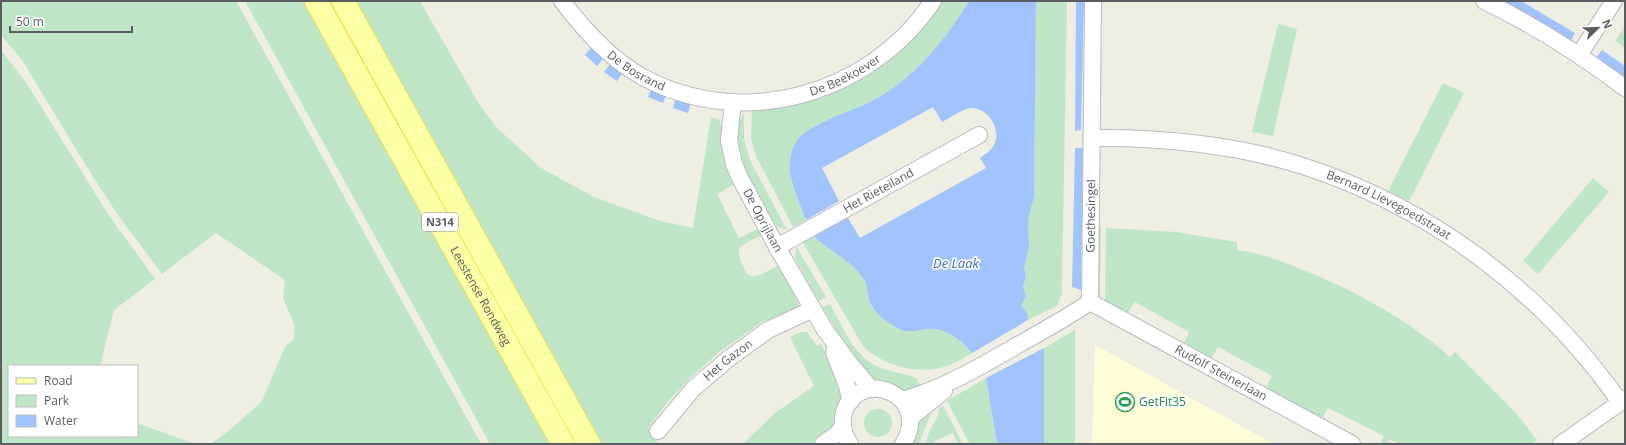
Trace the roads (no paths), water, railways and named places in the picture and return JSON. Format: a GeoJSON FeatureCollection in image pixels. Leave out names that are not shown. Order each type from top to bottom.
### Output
{"type":"FeatureCollection","features":[{"type":"Feature","properties":{"kind":"main road","name":"Leestense Rondweg"},"geometry":{"type":"LineString","coordinates":[[316,1],[563,444]]}},
{"type":"Feature","properties":{"kind":"main road","name":"Leestense Rondweg"},"geometry":{"type":"LineString","coordinates":[[343,1],[589,444]]}},
{"type":"Feature","properties":{"kind":"street","name":"De Bosrand"},"geometry":{"type":"LineString","coordinates":[[562,1],[580,24],[599,44],[632,70],[649,79],[681,92],[708,99],[733,102]]}},
{"type":"Feature","properties":{"kind":"street","name":"De Beekoever"},"geometry":{"type":"LineString","coordinates":[[733,102],[747,102],[790,97],[825,87],[859,72],[892,48],[908,33],[933,1]]}},
{"type":"Feature","properties":{"kind":"street","name":"Goethesingel"},"geometry":{"type":"LineString","coordinates":[[1090,302],[1093,1]]}},
{"type":"Feature","properties":{"kind":"street"},"geometry":{"type":"LineString","coordinates":[[1484,1],[1528,24],[1579,55],[1625,88]]}},
{"type":"Feature","properties":{"kind":"street"},"geometry":{"type":"LineString","coordinates":[[1579,55],[1614,1]]}},
{"type":"Feature","properties":{"kind":"street","name":"De Oprijlaan"},"geometry":{"type":"LineString","coordinates":[[733,102],[729,140],[734,164],[777,247],[825,330],[871,389]]}},
{"type":"Feature","properties":{"kind":"street","name":"Het Rieteiland"},"geometry":{"type":"LineString","coordinates":[[777,247],[979,135]]}},
{"type":"Feature","properties":{"kind":"street","name":"Bernard Lievegoedstraat"},"geometry":{"type":"LineString","coordinates":[[1092,138],[1176,142],[1272,158],[1328,175],[1381,198],[1432,225],[1462,244],[1505,276],[1545,312],[1623,401]]}},
{"type":"Feature","properties":{"kind":"street"},"geometry":{"type":"LineString","coordinates":[[902,400],[927,391],[979,367],[1074,313],[1090,302]]}},
{"type":"Feature","properties":{"kind":"street","name":"Rudolf Steinerlaan"},"geometry":{"type":"LineString","coordinates":[[1090,302],[1352,444]]}},
{"type":"Feature","properties":{"kind":"street","name":"Het Gazon"},"geometry":{"type":"LineString","coordinates":[[658,431],[693,389],[722,363],[768,330],[813,309]]}},
{"type":"Feature","properties":{"kind":"street","name":"De Oprijlaan"},"geometry":{"type":"LineString","coordinates":[[825,330],[846,383],[850,401]]}},
{"type":"Feature","properties":{"kind":"street"},"geometry":{"type":"LineString","coordinates":[[910,418],[931,400],[979,367]]}},
{"type":"Feature","properties":{"kind":"street"},"geometry":{"type":"LineString","coordinates":[[850,444],[846,438],[843,427],[843,417],[846,407],[850,401],[861,392],[871,389],[882,389],[892,392],[902,400],[907,408],[910,418],[908,436],[903,444]]}},
{"type":"Feature","properties":{"kind":"street"},"geometry":{"type":"LineString","coordinates":[[1561,444],[1623,401]]}},
{"type":"Feature","properties":{"kind":"street"},"geometry":{"type":"LineString","coordinates":[[823,444],[843,427]]}},
{"type":"Feature","properties":{"kind":"water","name":"De Laak"},"geometry":{"type":"Polygon","coordinates":[[[969,1],[1036,1],[1034,197],[1028,220],[1029,247],[1024,269],[1026,277],[1023,287],[1026,296],[1021,306],[1027,313],[1028,320],[972,353],[960,341],[950,334],[940,330],[929,329],[911,332],[901,330],[884,320],[872,306],[866,284],[855,268],[813,235],[848,218],[860,238],[986,168],[980,158],[991,149],[996,139],[995,126],[988,115],[977,108],[970,108],[959,112],[942,122],[933,107],[822,168],[839,201],[806,220],[795,191],[790,172],[792,152],[796,142],[802,136],[819,124],[870,102],[890,90],[907,77],[937,47],[969,1]]]}},
{"type":"Feature","properties":{"kind":"water"},"geometry":{"type":"Polygon","coordinates":[[[1076,1],[1084,1],[1081,130],[1075,131],[1076,1]]]}},
{"type":"Feature","properties":{"kind":"water"},"geometry":{"type":"Polygon","coordinates":[[[1499,1],[1521,1],[1575,33],[1570,42],[1499,1]]]}},
{"type":"Feature","properties":{"kind":"water"},"geometry":{"type":"Polygon","coordinates":[[[592,47],[604,58],[597,66],[585,55],[592,47]]]}},
{"type":"Feature","properties":{"kind":"water"},"geometry":{"type":"Polygon","coordinates":[[[1602,50],[1625,66],[1625,79],[1596,58],[1602,50]]]}},
{"type":"Feature","properties":{"kind":"water"},"geometry":{"type":"Polygon","coordinates":[[[611,63],[623,72],[617,81],[604,72],[611,63]]]}},
{"type":"Feature","properties":{"kind":"water"},"geometry":{"type":"Polygon","coordinates":[[[652,87],[667,93],[663,103],[648,97],[652,87]]]}},
{"type":"Feature","properties":{"kind":"water"},"geometry":{"type":"Polygon","coordinates":[[[676,97],[691,102],[688,113],[673,108],[676,97]]]}},
{"type":"Feature","properties":{"kind":"water"},"geometry":{"type":"Polygon","coordinates":[[[1075,148],[1083,148],[1081,290],[1072,287],[1075,148]]]}},
{"type":"Feature","properties":{"kind":"water"},"geometry":{"type":"Polygon","coordinates":[[[1044,348],[1044,444],[997,444],[986,378],[1044,348]]]}},
{"type":"Feature","properties":{"kind":"place","name":"GetFit35"},"geometry":{"type":"Point","coordinates":[1125,402]}}]}
